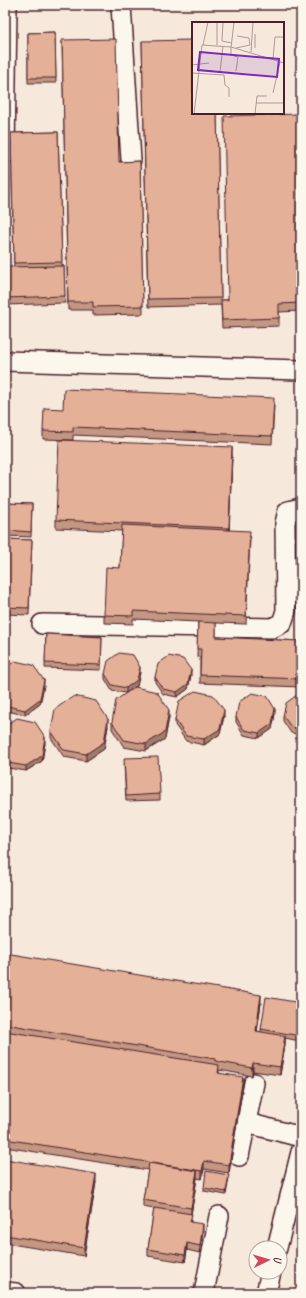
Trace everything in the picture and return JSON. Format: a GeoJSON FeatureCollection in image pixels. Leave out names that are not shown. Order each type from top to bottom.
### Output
{"type":"FeatureCollection","features":[{"type":"Feature","properties":{"kind":"street"},"geometry":{"type":"LineString","coordinates":[[5,154],[7,5]]}},
{"type":"Feature","properties":{"kind":"street"},"geometry":{"type":"LineString","coordinates":[[121,5],[131,160]]}},
{"type":"Feature","properties":{"kind":"street"},"geometry":{"type":"LineString","coordinates":[[5,361],[301,370]]}},
{"type":"Feature","properties":{"kind":"street"},"geometry":{"type":"LineString","coordinates":[[42,624],[272,628],[282,623],[286,611],[286,523],[288,511],[301,508]]}},
{"type":"Feature","properties":{"kind":"street"},"geometry":{"type":"LineString","coordinates":[[239,1156],[254,1083]]}},
{"type":"Feature","properties":{"kind":"street"},"geometry":{"type":"LineString","coordinates":[[247,1123],[301,1137]]}},
{"type":"Feature","properties":{"kind":"street"},"geometry":{"type":"LineString","coordinates":[[280,1240],[295,1205],[301,1152]]}},
{"type":"Feature","properties":{"kind":"street"},"geometry":{"type":"LineString","coordinates":[[204,1293],[219,1216]]}},
{"type":"Feature","properties":{"kind":"street"},"geometry":{"type":"LineString","coordinates":[[266,1293],[269,1280]]}},
{"type":"Feature","properties":{"kind":"street"},"geometry":{"type":"LineString","coordinates":[[5,1292],[16,1293]]}},
{"type":"Feature","properties":{"kind":"building"},"geometry":{"type":"Polygon","coordinates":[[[55,32],[56,78],[28,78],[28,33],[55,32]]]}},
{"type":"Feature","properties":{"kind":"building"},"geometry":{"type":"Polygon","coordinates":[[[116,39],[119,162],[140,161],[143,306],[93,307],[93,302],[68,302],[62,40],[116,39]]]}},
{"type":"Feature","properties":{"kind":"building"},"geometry":{"type":"Polygon","coordinates":[[[192,40],[192,114],[217,114],[221,298],[148,299],[142,41],[192,40]]]}},
{"type":"Feature","properties":{"kind":"building"},"geometry":{"type":"Polygon","coordinates":[[[301,114],[301,303],[279,304],[279,318],[222,320],[221,300],[228,300],[224,116],[301,114]]]}},
{"type":"Feature","properties":{"kind":"building"},"geometry":{"type":"Polygon","coordinates":[[[58,132],[62,262],[14,263],[11,133],[58,132]]]}},
{"type":"Feature","properties":{"kind":"building"},"geometry":{"type":"Polygon","coordinates":[[[64,266],[65,296],[5,298],[5,267],[64,266]]]}},
{"type":"Feature","properties":{"kind":"building"},"geometry":{"type":"Polygon","coordinates":[[[64,389],[274,398],[272,436],[73,427],[73,432],[43,431],[44,408],[63,409],[64,389]]]}},
{"type":"Feature","properties":{"kind":"building"},"geometry":{"type":"Polygon","coordinates":[[[59,440],[232,447],[229,528],[56,520],[59,440]]]}},
{"type":"Feature","properties":{"kind":"building"},"geometry":{"type":"Polygon","coordinates":[[[5,503],[32,504],[31,532],[5,530],[5,503]]]}},
{"type":"Feature","properties":{"kind":"building"},"geometry":{"type":"Polygon","coordinates":[[[122,525],[250,531],[246,616],[133,611],[133,616],[104,615],[106,567],[120,568],[122,525]]]}},
{"type":"Feature","properties":{"kind":"building"},"geometry":{"type":"Polygon","coordinates":[[[5,539],[32,540],[29,608],[5,607],[5,539]]]}},
{"type":"Feature","properties":{"kind":"building"},"geometry":{"type":"Polygon","coordinates":[[[198,622],[216,623],[216,637],[301,641],[301,679],[200,675],[201,649],[197,649],[198,622]]]}},
{"type":"Feature","properties":{"kind":"building"},"geometry":{"type":"Polygon","coordinates":[[[46,634],[102,637],[101,665],[45,663],[46,634]]]}},
{"type":"Feature","properties":{"kind":"building"},"geometry":{"type":"Polygon","coordinates":[[[119,653],[133,655],[140,667],[137,680],[126,688],[112,685],[105,674],[108,661],[119,653]]]}},
{"type":"Feature","properties":{"kind":"building"},"geometry":{"type":"Polygon","coordinates":[[[169,656],[183,659],[191,670],[188,684],[177,692],[163,689],[155,677],[158,664],[169,656]]]}},
{"type":"Feature","properties":{"kind":"building"},"geometry":{"type":"Polygon","coordinates":[[[15,661],[33,665],[44,680],[40,699],[25,710],[7,706],[5,703],[5,668],[15,661]]]}},
{"type":"Feature","properties":{"kind":"building"},"geometry":{"type":"Polygon","coordinates":[[[135,687],[157,692],[169,710],[165,732],[146,744],[124,740],[112,722],[116,700],[135,687]]]}},
{"type":"Feature","properties":{"kind":"building"},"geometry":{"type":"Polygon","coordinates":[[[195,691],[213,695],[224,710],[220,729],[204,739],[186,736],[175,720],[179,701],[195,691]]]}},
{"type":"Feature","properties":{"kind":"building"},"geometry":{"type":"Polygon","coordinates":[[[252,693],[267,696],[275,709],[272,724],[259,733],[244,730],[236,717],[239,702],[252,693]]]}},
{"type":"Feature","properties":{"kind":"building"},"geometry":{"type":"Polygon","coordinates":[[[297,695],[301,696],[301,730],[291,727],[283,716],[286,703],[297,695]]]}},
{"type":"Feature","properties":{"kind":"building"},"geometry":{"type":"Polygon","coordinates":[[[74,696],[96,701],[108,719],[104,742],[86,754],[64,750],[51,731],[55,709],[74,696]]]}},
{"type":"Feature","properties":{"kind":"building"},"geometry":{"type":"Polygon","coordinates":[[[17,718],[35,722],[45,737],[42,756],[26,766],[8,763],[5,758],[5,726],[17,718]]]}},
{"type":"Feature","properties":{"kind":"building"},"geometry":{"type":"Polygon","coordinates":[[[158,757],[160,794],[126,796],[124,758],[158,757]]]}},
{"type":"Feature","properties":{"kind":"building"},"geometry":{"type":"Polygon","coordinates":[[[5,953],[261,995],[256,1031],[285,1036],[280,1067],[253,1063],[252,1068],[215,1061],[215,1059],[5,1024],[5,953]]]}},
{"type":"Feature","properties":{"kind":"building"},"geometry":{"type":"Polygon","coordinates":[[[266,997],[301,1003],[300,1036],[261,1029],[266,997]]]}},
{"type":"Feature","properties":{"kind":"building"},"geometry":{"type":"Polygon","coordinates":[[[5,1031],[219,1065],[218,1073],[243,1077],[229,1165],[204,1161],[202,1171],[5,1139],[5,1031]]]}},
{"type":"Feature","properties":{"kind":"building"},"geometry":{"type":"Polygon","coordinates":[[[5,1159],[96,1174],[84,1248],[5,1235],[5,1159]]]}},
{"type":"Feature","properties":{"kind":"building"},"geometry":{"type":"Polygon","coordinates":[[[149,1163],[197,1171],[191,1208],[143,1200],[149,1163]]]}},
{"type":"Feature","properties":{"kind":"building"},"geometry":{"type":"Polygon","coordinates":[[[206,1171],[229,1175],[226,1192],[204,1188],[206,1171]]]}},
{"type":"Feature","properties":{"kind":"building"},"geometry":{"type":"Polygon","coordinates":[[[154,1208],[192,1214],[190,1222],[203,1224],[200,1246],[187,1243],[185,1255],[148,1249],[154,1208]]]}}]}
